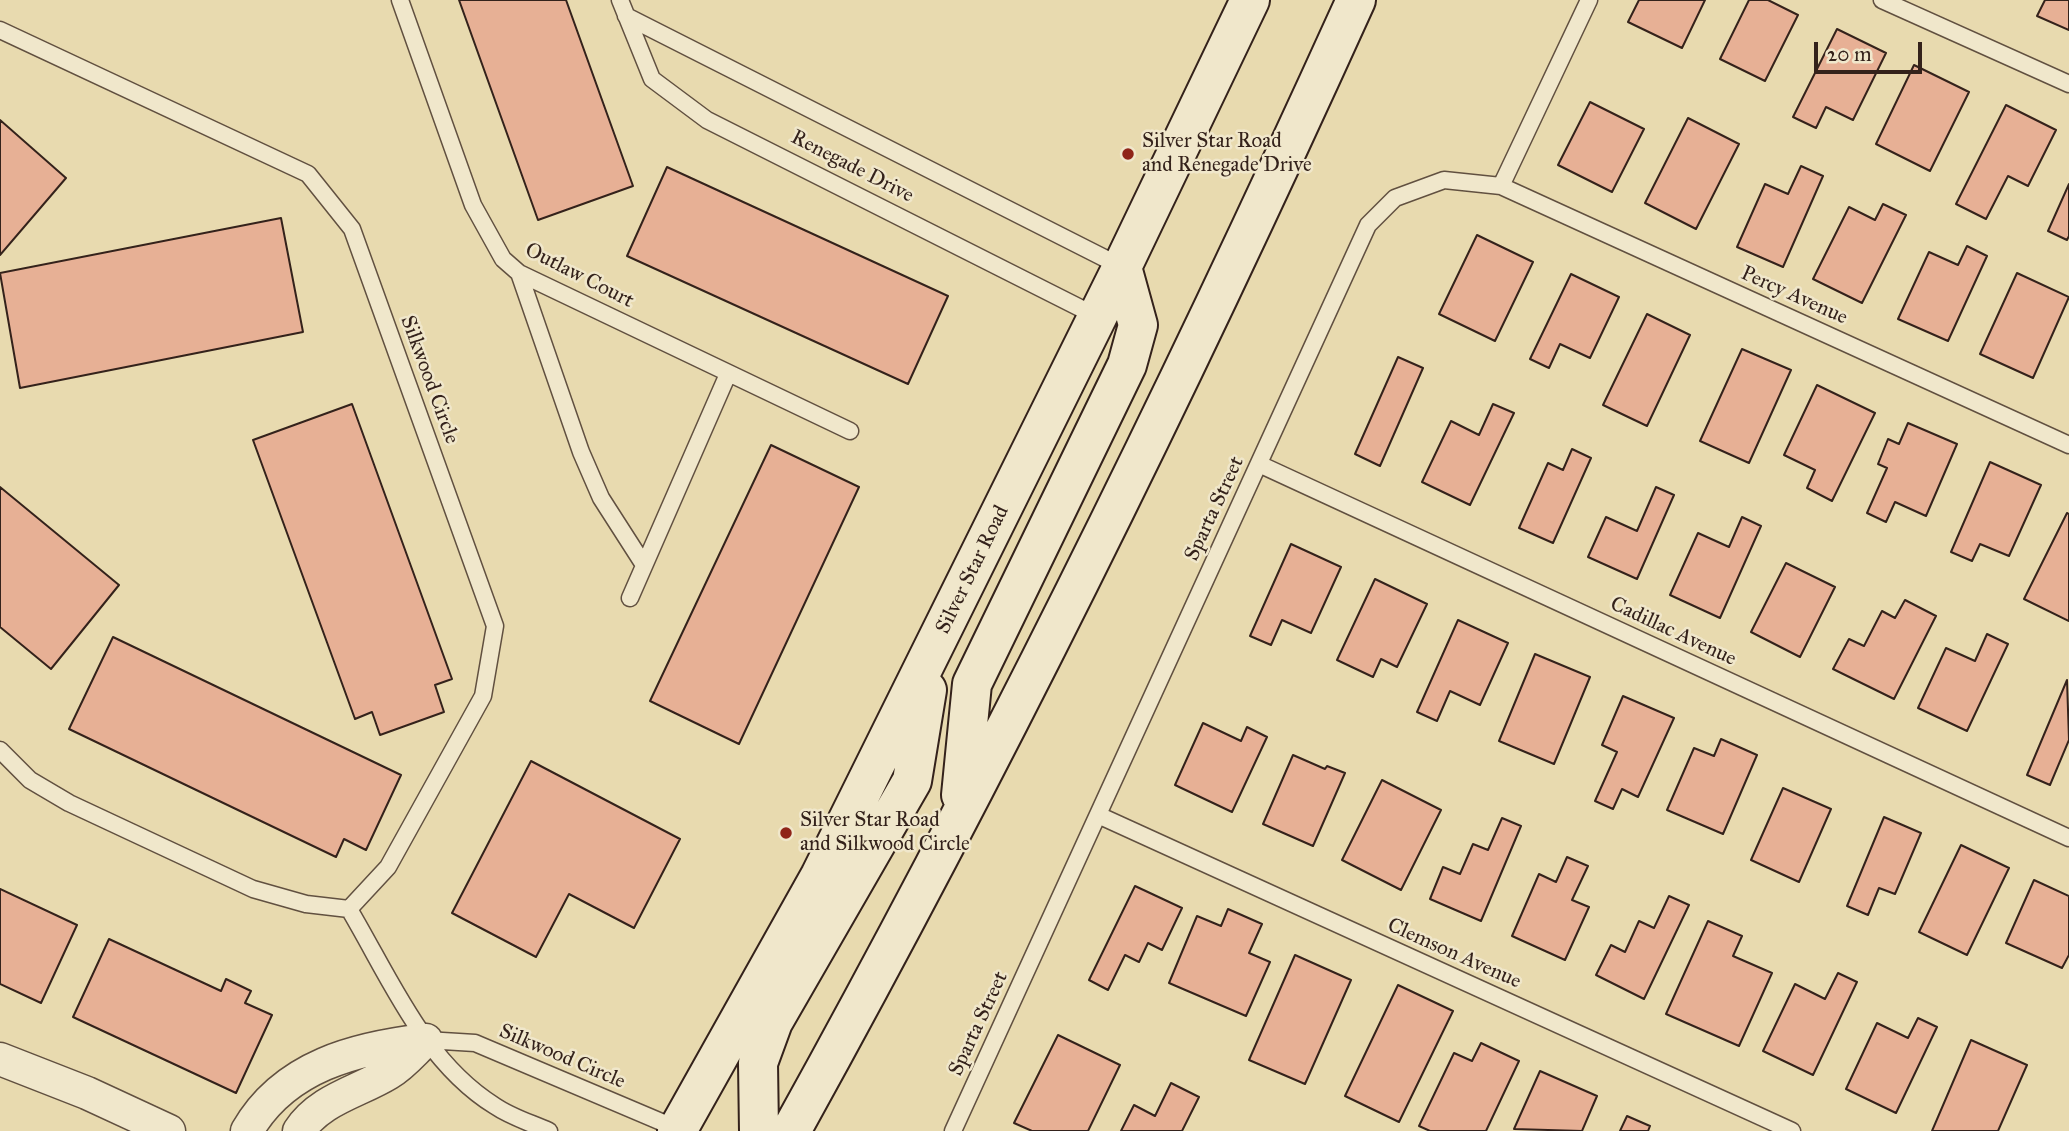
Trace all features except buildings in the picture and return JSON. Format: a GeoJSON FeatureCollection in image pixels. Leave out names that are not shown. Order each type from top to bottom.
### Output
{"type":"FeatureCollection","features":[{"type":"Feature","properties":{"kind":"main road","name":"Silver Star Road"},"geometry":{"type":"LineString","coordinates":[[677,1130],[820,876],[1098,317],[1250,0]]}},
{"type":"Feature","properties":{"kind":"main road"},"geometry":{"type":"LineString","coordinates":[[790,1131],[893,947],[1235,268],[1356,0]]}},
{"type":"Feature","properties":{"kind":"main road"},"geometry":{"type":"LineString","coordinates":[[958,818],[972,684],[1127,365],[1138,325],[1122,267]]}},
{"type":"Feature","properties":{"kind":"main road"},"geometry":{"type":"LineString","coordinates":[[759,1131],[758,1063],[773,1022],[912,781],[933,650]]}},
{"type":"Feature","properties":{"kind":"street"},"geometry":{"type":"LineString","coordinates":[[247,1131],[258,1112],[300,1074],[334,1059],[379,1045],[426,1040]]}},
{"type":"Feature","properties":{"kind":"street"},"geometry":{"type":"LineString","coordinates":[[299,1131],[306,1120],[338,1097],[391,1072],[426,1040]]}},
{"type":"Feature","properties":{"kind":"street"},"geometry":{"type":"LineString","coordinates":[[0,1059],[88,1093],[169,1131]]}},
{"type":"Feature","properties":{"kind":"lane","name":"Outlaw Court"},"geometry":{"type":"LineString","coordinates":[[400,0],[473,205],[503,259],[519,273],[850,431]]}},
{"type":"Feature","properties":{"kind":"lane","name":"Renegade Drive"},"geometry":{"type":"LineString","coordinates":[[620,0],[652,79],[707,120],[1098,317]]}},
{"type":"Feature","properties":{"kind":"lane"},"geometry":{"type":"LineString","coordinates":[[1501,186],[1589,0]]}},
{"type":"Feature","properties":{"kind":"lane"},"geometry":{"type":"LineString","coordinates":[[1882,0],[2069,84]]}},
{"type":"Feature","properties":{"kind":"lane","name":"Renegade Drive"},"geometry":{"type":"LineString","coordinates":[[626,16],[1122,267]]}},
{"type":"Feature","properties":{"kind":"lane","name":"Silkwood Circle"},"geometry":{"type":"LineString","coordinates":[[0,30],[308,174],[352,229],[495,626],[483,696],[388,867],[349,909]]}},
{"type":"Feature","properties":{"kind":"lane","name":"Sparta Street"},"geometry":{"type":"LineString","coordinates":[[953,1131],[1368,225],[1395,198],[1444,180],[1501,186]]}},
{"type":"Feature","properties":{"kind":"lane","name":"Percy Avenue"},"geometry":{"type":"LineString","coordinates":[[1501,186],[2069,444]]}},
{"type":"Feature","properties":{"kind":"lane"},"geometry":{"type":"LineString","coordinates":[[519,273],[580,452],[601,498],[644,565]]}},
{"type":"Feature","properties":{"kind":"lane"},"geometry":{"type":"LineString","coordinates":[[630,598],[728,374]]}},
{"type":"Feature","properties":{"kind":"lane","name":"Cadillac Avenue"},"geometry":{"type":"LineString","coordinates":[[1259,464],[2069,838]]}},
{"type":"Feature","properties":{"kind":"lane"},"geometry":{"type":"LineString","coordinates":[[0,750],[30,780],[69,803],[253,889],[306,904],[349,909],[426,1040],[452,1072],[495,1107],[549,1131]]}},
{"type":"Feature","properties":{"kind":"lane","name":"Clemson Avenue"},"geometry":{"type":"LineString","coordinates":[[1098,815],[1792,1131]]}},
{"type":"Feature","properties":{"kind":"lane","name":"Silkwood Circle"},"geometry":{"type":"LineString","coordinates":[[426,1040],[475,1043],[677,1130]]}},
{"type":"Feature","properties":{"kind":"place","name":"Silver Star Road and Renegade Drive"},"geometry":{"type":"Point","coordinates":[1128,154]}},
{"type":"Feature","properties":{"kind":"place","name":"Silver Star Road and Silkwood Circle"},"geometry":{"type":"Point","coordinates":[786,833]}}]}
